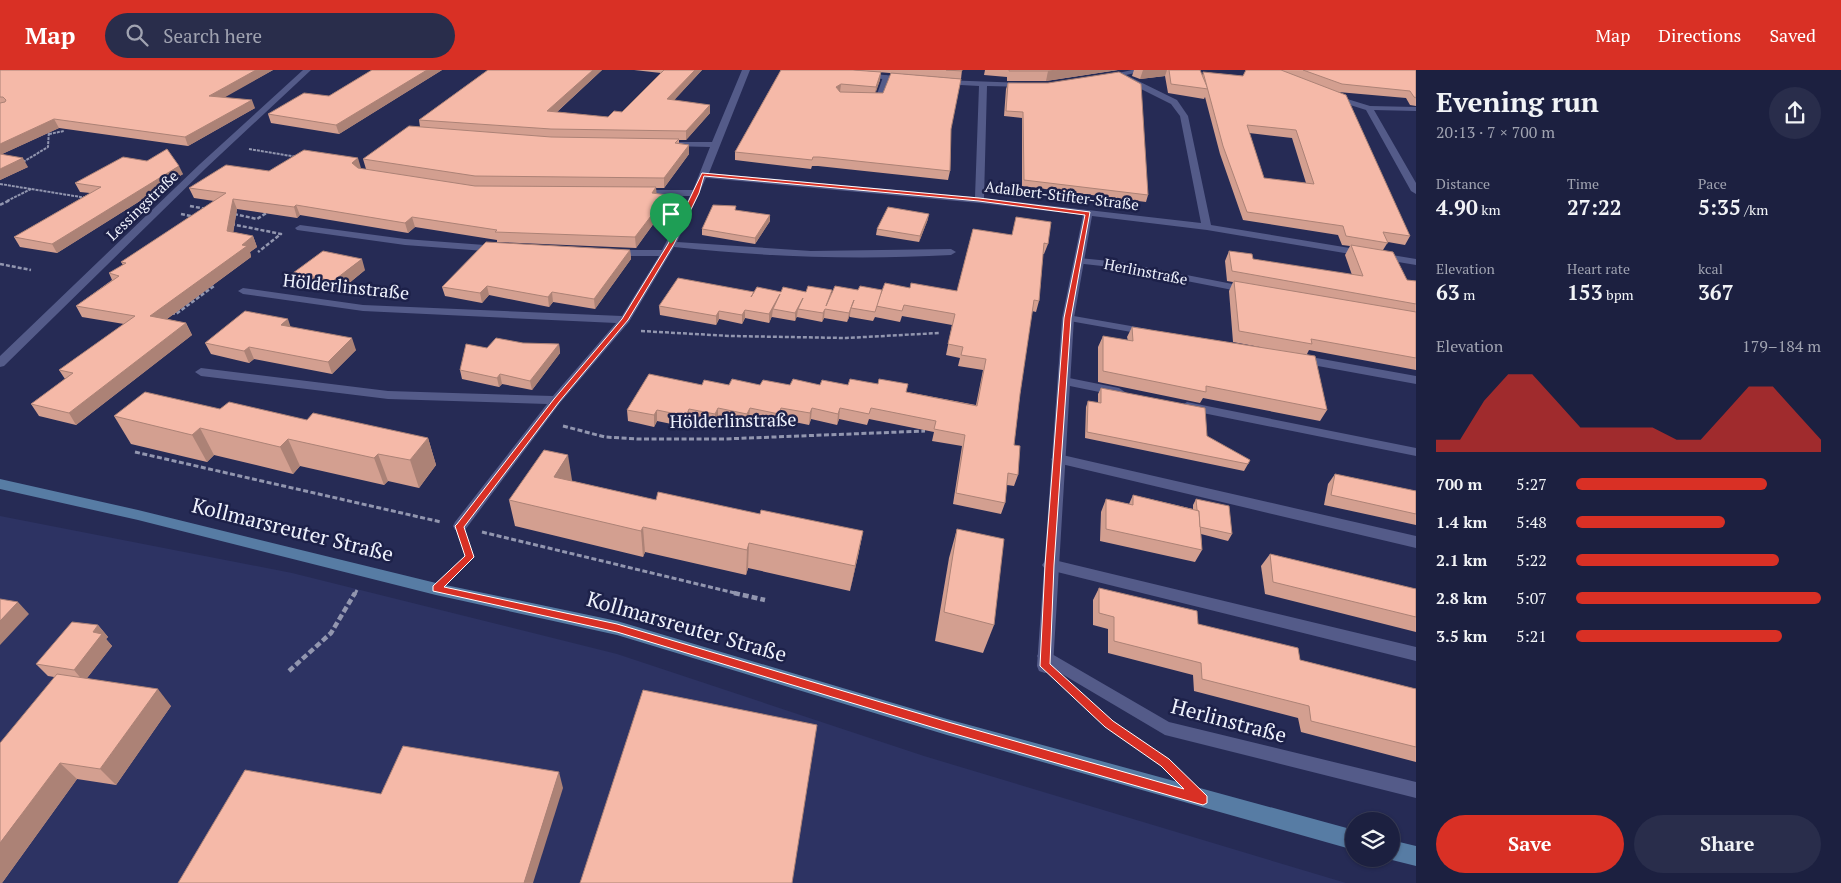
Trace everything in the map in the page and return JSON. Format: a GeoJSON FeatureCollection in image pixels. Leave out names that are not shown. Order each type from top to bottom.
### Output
{"type":"FeatureCollection","features":[{"type":"Feature","properties":{"kind":"main road","name":"Kollmarsreuter Straße"},"geometry":{"type":"LineString","coordinates":[[0,484],[138,514],[436,589],[617,628],[948,727],[1345,837]]}},
{"type":"Feature","properties":{"kind":"main road"},"geometry":{"type":"LineString","coordinates":[[1400,852],[1416,856]]}},
{"type":"Feature","properties":{"kind":"street","name":"Lessingstraße"},"geometry":{"type":"LineString","coordinates":[[0,363],[226,145],[307,70]]}},
{"type":"Feature","properties":{"kind":"street"},"geometry":{"type":"LineString","coordinates":[[460,526],[543,420],[556,400],[625,320],[669,248],[696,193],[702,174],[716,145],[746,70]]}},
{"type":"Feature","properties":{"kind":"street"},"geometry":{"type":"LineString","coordinates":[[1094,79],[1118,72],[1144,70]]}},
{"type":"Feature","properties":{"kind":"street"},"geometry":{"type":"LineString","coordinates":[[1118,72],[1174,102],[1184,116],[1207,228]]}},
{"type":"Feature","properties":{"kind":"street"},"geometry":{"type":"LineString","coordinates":[[856,75],[915,80]]}},
{"type":"Feature","properties":{"kind":"street"},"geometry":{"type":"LineString","coordinates":[[934,81],[983,85],[1037,85]]}},
{"type":"Feature","properties":{"kind":"street"},"geometry":{"type":"LineString","coordinates":[[979,200],[983,85]]}},
{"type":"Feature","properties":{"kind":"street"},"geometry":{"type":"LineString","coordinates":[[1325,93],[1369,108],[1416,109]]}},
{"type":"Feature","properties":{"kind":"street"},"geometry":{"type":"LineString","coordinates":[[1369,108],[1412,175],[1416,191]]}},
{"type":"Feature","properties":{"kind":"street"},"geometry":{"type":"LineString","coordinates":[[658,144],[716,145]]}},
{"type":"Feature","properties":{"kind":"street","name":"Adalbert-Stifter-Straße"},"geometry":{"type":"LineString","coordinates":[[702,174],[979,200],[1207,228],[1416,262]]}},
{"type":"Feature","properties":{"kind":"street"},"geometry":{"type":"LineString","coordinates":[[630,193],[696,193]]}},
{"type":"Feature","properties":{"kind":"street","name":"Herlinstraße"},"geometry":{"type":"LineString","coordinates":[[1045,661],[1068,318],[1088,214]]}},
{"type":"Feature","properties":{"kind":"street"},"geometry":{"type":"LineString","coordinates":[[300,228],[405,242],[513,250]]}},
{"type":"Feature","properties":{"kind":"street"},"geometry":{"type":"LineString","coordinates":[[596,253],[669,248],[872,257],[951,252]]}},
{"type":"Feature","properties":{"kind":"street","name":"Herlinstraße"},"geometry":{"type":"LineString","coordinates":[[1079,261],[1120,265],[1261,292]]}},
{"type":"Feature","properties":{"kind":"street","name":"Hölderlinstraße"},"geometry":{"type":"LineString","coordinates":[[243,291],[363,308],[625,320]]}},
{"type":"Feature","properties":{"kind":"street"},"geometry":{"type":"LineString","coordinates":[[1068,318],[1164,335]]}},
{"type":"Feature","properties":{"kind":"street"},"geometry":{"type":"LineString","coordinates":[[1290,357],[1416,380]]}},
{"type":"Feature","properties":{"kind":"street"},"geometry":{"type":"LineString","coordinates":[[201,372],[388,395],[556,400]]}},
{"type":"Feature","properties":{"kind":"street"},"geometry":{"type":"LineString","coordinates":[[1064,381],[1132,395]]}},
{"type":"Feature","properties":{"kind":"street"},"geometry":{"type":"LineString","coordinates":[[1171,403],[1416,452]]}},
{"type":"Feature","properties":{"kind":"street"},"geometry":{"type":"LineString","coordinates":[[1058,459],[1416,542]]}},
{"type":"Feature","properties":{"kind":"street"},"geometry":{"type":"LineString","coordinates":[[1050,565],[1416,654]]}},
{"type":"Feature","properties":{"kind":"lane"},"geometry":{"type":"LineString","coordinates":[[860,98],[879,99],[886,77]]}},
{"type":"Feature","properties":{"kind":"lane","name":"Herlinstraße"},"geometry":{"type":"LineString","coordinates":[[1045,661],[1165,728],[1416,790]]}},
{"type":"Feature","properties":{"kind":"path"},"geometry":{"type":"LineString","coordinates":[[17,165],[36,156],[48,147],[49,130]]}},
{"type":"Feature","properties":{"kind":"path"},"geometry":{"type":"LineString","coordinates":[[49,134],[64,132]]}},
{"type":"Feature","properties":{"kind":"path"},"geometry":{"type":"LineString","coordinates":[[226,145],[300,157]]}},
{"type":"Feature","properties":{"kind":"path"},"geometry":{"type":"LineString","coordinates":[[0,184],[90,198]]}},
{"type":"Feature","properties":{"kind":"path"},"geometry":{"type":"LineString","coordinates":[[0,205],[31,189]]}},
{"type":"Feature","properties":{"kind":"path"},"geometry":{"type":"LineString","coordinates":[[168,201],[212,210]]}},
{"type":"Feature","properties":{"kind":"path"},"geometry":{"type":"LineString","coordinates":[[230,214],[257,219],[273,209]]}},
{"type":"Feature","properties":{"kind":"path"},"geometry":{"type":"LineString","coordinates":[[159,210],[196,217]]}},
{"type":"Feature","properties":{"kind":"path"},"geometry":{"type":"LineString","coordinates":[[225,222],[281,234],[258,252]]}},
{"type":"Feature","properties":{"kind":"path"},"geometry":{"type":"LineString","coordinates":[[0,264],[30,270]]}},
{"type":"Feature","properties":{"kind":"path"},"geometry":{"type":"LineString","coordinates":[[166,312],[176,314],[214,286]]}},
{"type":"Feature","properties":{"kind":"path"},"geometry":{"type":"LineString","coordinates":[[618,330],[730,336],[846,338],[939,333]]}},
{"type":"Feature","properties":{"kind":"path","name":"Hölderlinstraße"},"geometry":{"type":"LineString","coordinates":[[543,420],[605,437],[638,439],[724,439],[925,431]]}},
{"type":"Feature","properties":{"kind":"path"},"geometry":{"type":"LineString","coordinates":[[436,589],[469,557],[460,526]]}},
{"type":"Feature","properties":{"kind":"path"},"geometry":{"type":"LineString","coordinates":[[289,671],[331,633],[368,572]]}},
{"type":"Feature","properties":{"kind":"path"},"geometry":{"type":"LineString","coordinates":[[1095,711],[1109,724],[1165,762]]}},
{"type":"Feature","properties":{"kind":"shaded area"},"geometry":{"type":"Polygon","coordinates":[[[0,516],[292,573],[617,654],[924,756],[1346,883],[0,883],[0,516]]]}},
{"type":"Feature","properties":{"kind":"building"},"geometry":{"type":"Polygon","coordinates":[[[0,70],[256,70],[209,96],[252,100],[185,137],[54,119],[0,144],[0,103],[6,100],[0,97],[0,70]]]}},
{"type":"Feature","properties":{"kind":"building"},"geometry":{"type":"Polygon","coordinates":[[[372,70],[427,70],[336,125],[268,114],[304,93],[329,96],[372,70]]]}},
{"type":"Feature","properties":{"kind":"building"},"geometry":{"type":"Polygon","coordinates":[[[488,70],[593,70],[547,111],[608,117],[614,111],[622,112],[664,70],[695,70],[667,99],[710,105],[686,131],[551,129],[419,120],[488,70]]]}},
{"type":"Feature","properties":{"kind":"building"},"geometry":{"type":"Polygon","coordinates":[[[781,70],[881,72],[876,87],[841,84],[836,87],[840,92],[883,93],[891,73],[961,79],[951,129],[950,171],[819,157],[813,157],[812,160],[735,152],[781,70]]]}},
{"type":"Feature","properties":{"kind":"building"},"geometry":{"type":"Polygon","coordinates":[[[1009,70],[1058,70],[1009,71],[1009,70]]]}},
{"type":"Feature","properties":{"kind":"building"},"geometry":{"type":"Polygon","coordinates":[[[1169,70],[1200,70],[1208,89],[1171,84],[1169,70]]]}},
{"type":"Feature","properties":{"kind":"building"},"geometry":{"type":"Polygon","coordinates":[[[1246,70],[1281,70],[1346,95],[1410,236],[1383,232],[1388,243],[1346,236],[1343,226],[1247,212],[1223,146],[1203,72],[1243,76],[1246,70]],[[1247,125],[1264,178],[1314,184],[1296,130],[1247,125]]]}},
{"type":"Feature","properties":{"kind":"building"},"geometry":{"type":"Polygon","coordinates":[[[1303,70],[1416,70],[1416,98],[1410,91],[1342,84],[1303,70]]]}},
{"type":"Feature","properties":{"kind":"building"},"geometry":{"type":"Polygon","coordinates":[[[1119,72],[1141,84],[1148,195],[1024,180],[1023,112],[1006,111],[1008,83],[1048,83],[1119,72]]]}},
{"type":"Feature","properties":{"kind":"building"},"geometry":{"type":"Polygon","coordinates":[[[409,126],[551,137],[679,139],[675,143],[689,145],[664,178],[475,176],[363,159],[409,126]]]}},
{"type":"Feature","properties":{"kind":"building"},"geometry":{"type":"Polygon","coordinates":[[[167,149],[179,166],[52,244],[14,237],[101,187],[75,183],[123,157],[147,161],[167,149]]]}},
{"type":"Feature","properties":{"kind":"building"},"geometry":{"type":"Polygon","coordinates":[[[304,150],[358,158],[352,163],[358,168],[475,186],[656,187],[652,193],[667,195],[635,237],[495,232],[497,230],[412,217],[405,223],[296,205],[294,207],[233,199],[227,231],[253,236],[242,245],[247,246],[150,316],[186,323],[69,413],[31,404],[73,373],[59,370],[135,316],[76,306],[119,276],[109,273],[126,263],[121,262],[226,193],[189,188],[226,165],[269,171],[304,150]]]}},
{"type":"Feature","properties":{"kind":"building"},"geometry":{"type":"Polygon","coordinates":[[[0,154],[23,158],[0,169],[0,154]]]}},
{"type":"Feature","properties":{"kind":"building"},"geometry":{"type":"Polygon","coordinates":[[[713,205],[736,206],[735,210],[770,215],[755,238],[702,229],[713,205]]]}},
{"type":"Feature","properties":{"kind":"building"},"geometry":{"type":"Polygon","coordinates":[[[888,207],[929,214],[920,236],[877,229],[888,207]]]}},
{"type":"Feature","properties":{"kind":"building"},"geometry":{"type":"Polygon","coordinates":[[[1016,217],[1051,222],[1048,244],[1044,243],[1039,301],[1034,300],[1020,394],[1014,445],[1020,446],[1018,475],[1008,473],[1005,503],[956,493],[965,435],[934,429],[936,421],[871,408],[869,414],[840,408],[838,414],[812,408],[810,413],[781,408],[779,414],[750,408],[747,414],[718,408],[715,414],[689,409],[686,416],[657,410],[654,415],[627,410],[649,374],[702,385],[704,380],[729,385],[732,379],[760,385],[763,380],[790,385],[793,379],[820,385],[822,380],[848,385],[850,379],[878,384],[879,379],[908,384],[906,392],[977,406],[986,359],[961,355],[963,347],[948,344],[955,314],[904,305],[902,311],[876,306],[885,283],[910,288],[911,283],[957,291],[973,229],[1012,235],[1016,217]]]}},
{"type":"Feature","properties":{"kind":"building"},"geometry":{"type":"Polygon","coordinates":[[[486,242],[630,250],[594,299],[552,292],[548,297],[487,286],[480,293],[442,287],[486,242]]]}},
{"type":"Feature","properties":{"kind":"building"},"geometry":{"type":"Polygon","coordinates":[[[1351,245],[1393,252],[1407,280],[1416,281],[1416,304],[1232,271],[1229,251],[1252,254],[1253,259],[1363,276],[1351,245]]]}},
{"type":"Feature","properties":{"kind":"building"},"geometry":{"type":"Polygon","coordinates":[[[323,251],[362,259],[333,281],[293,273],[323,251]]]}},
{"type":"Feature","properties":{"kind":"building"},"geometry":{"type":"Polygon","coordinates":[[[678,278],[754,292],[757,287],[781,292],[783,287],[806,292],[808,286],[832,290],[826,306],[835,286],[858,290],[860,286],[882,290],[875,312],[851,308],[854,300],[849,313],[825,309],[823,313],[798,309],[803,298],[795,313],[773,309],[780,294],[769,314],[745,310],[742,315],[719,311],[716,316],[659,306],[678,278]]]}},
{"type":"Feature","properties":{"kind":"building"},"geometry":{"type":"Polygon","coordinates":[[[1234,281],[1416,312],[1416,358],[1311,339],[1312,344],[1239,331],[1234,281]]]}},
{"type":"Feature","properties":{"kind":"building"},"geometry":{"type":"Polygon","coordinates":[[[245,311],[288,319],[281,325],[352,338],[328,362],[249,347],[244,351],[205,343],[245,311]]]}},
{"type":"Feature","properties":{"kind":"building"},"geometry":{"type":"Polygon","coordinates":[[[1132,327],[1315,356],[1327,410],[1206,386],[1206,392],[1103,371],[1103,336],[1133,341],[1132,327]]]}},
{"type":"Feature","properties":{"kind":"building"},"geometry":{"type":"Polygon","coordinates":[[[496,338],[523,343],[559,344],[530,381],[500,374],[497,378],[460,370],[466,344],[487,348],[496,338]]]}},
{"type":"Feature","properties":{"kind":"building"},"geometry":{"type":"Polygon","coordinates":[[[1101,388],[1205,408],[1207,436],[1250,460],[1248,464],[1087,432],[1088,401],[1101,403],[1101,388]]]}},
{"type":"Feature","properties":{"kind":"building"},"geometry":{"type":"Polygon","coordinates":[[[145,392],[220,409],[229,402],[307,420],[313,413],[428,438],[410,460],[378,454],[374,458],[288,439],[280,447],[200,428],[192,435],[114,416],[145,392]]]}},
{"type":"Feature","properties":{"kind":"building"},"geometry":{"type":"Polygon","coordinates":[[[544,450],[568,455],[554,477],[656,500],[658,492],[760,514],[761,510],[863,531],[855,566],[749,543],[747,550],[643,527],[641,531],[509,500],[544,450]]]}},
{"type":"Feature","properties":{"kind":"building"},"geometry":{"type":"Polygon","coordinates":[[[1335,474],[1416,491],[1416,514],[1331,495],[1335,474]]]}},
{"type":"Feature","properties":{"kind":"building"},"geometry":{"type":"Polygon","coordinates":[[[1133,495],[1199,511],[1202,550],[1106,529],[1106,499],[1133,505],[1133,495]]]}},
{"type":"Feature","properties":{"kind":"building"},"geometry":{"type":"Polygon","coordinates":[[[1196,499],[1229,506],[1232,534],[1200,527],[1196,499]]]}},
{"type":"Feature","properties":{"kind":"building"},"geometry":{"type":"Polygon","coordinates":[[[957,529],[1004,539],[994,625],[944,612],[957,529]]]}},
{"type":"Feature","properties":{"kind":"building"},"geometry":{"type":"Polygon","coordinates":[[[1270,554],[1416,589],[1416,617],[1273,582],[1270,554]]]}},
{"type":"Feature","properties":{"kind":"building"},"geometry":{"type":"Polygon","coordinates":[[[1099,588],[1197,611],[1198,624],[1298,648],[1300,660],[1416,689],[1416,747],[1311,721],[1309,706],[1202,679],[1201,663],[1114,641],[1114,617],[1099,613],[1099,588]]]}},
{"type":"Feature","properties":{"kind":"building"},"geometry":{"type":"Polygon","coordinates":[[[0,599],[18,602],[0,621],[0,599]]]}},
{"type":"Feature","properties":{"kind":"building"},"geometry":{"type":"Polygon","coordinates":[[[72,622],[98,625],[93,632],[102,634],[74,670],[36,664],[72,622]]]}},
{"type":"Feature","properties":{"kind":"building"},"geometry":{"type":"Polygon","coordinates":[[[57,674],[158,689],[100,769],[60,763],[0,843],[0,743],[57,674]]]}},
{"type":"Feature","properties":{"kind":"building"},"geometry":{"type":"Polygon","coordinates":[[[643,690],[817,725],[792,883],[580,883],[643,690]]]}},
{"type":"Feature","properties":{"kind":"building"},"geometry":{"type":"Polygon","coordinates":[[[403,746],[559,772],[524,883],[178,883],[245,770],[381,794],[403,746]]]}},
{"type":"Feature","properties":{"kind":"route"},"geometry":{"type":"LineString","coordinates":[[702,174],[979,200],[1088,214],[1068,318],[1050,565],[1045,666],[1109,724],[1165,762],[1203,800],[948,727],[617,628],[436,589],[469,557],[460,526],[543,420],[556,400],[625,320],[671,244],[696,193],[702,174]]}}]}
